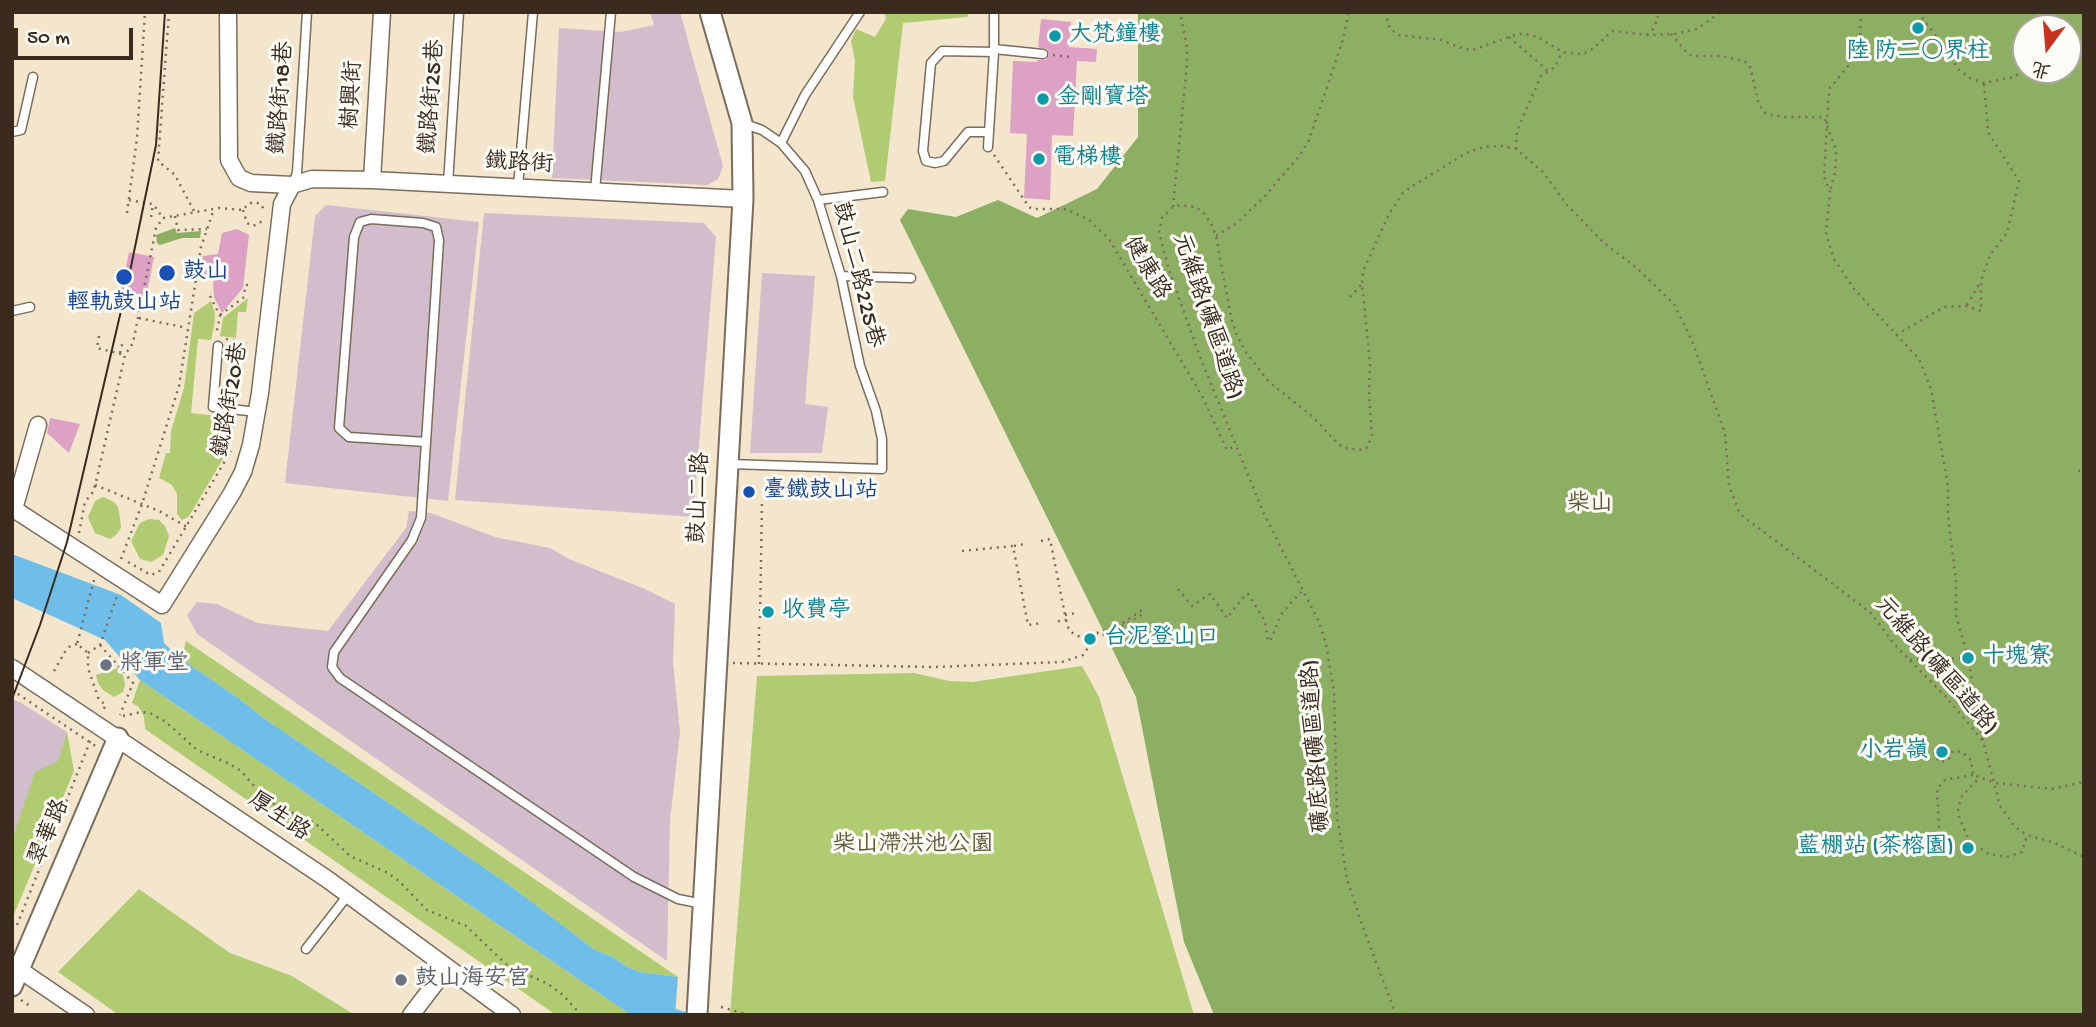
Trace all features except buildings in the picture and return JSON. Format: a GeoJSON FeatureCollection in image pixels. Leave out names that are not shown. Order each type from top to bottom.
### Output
{"type":"FeatureCollection","features":[{"type":"Feature","properties":{"kind":"street","name":"鐵路街"},"geometry":{"type":"LineString","coordinates":[[228,12],[229,160],[239,178],[251,183],[292,185],[312,179],[372,180],[743,199]]}},
{"type":"Feature","properties":{"kind":"street","name":"樹興街"},"geometry":{"type":"LineString","coordinates":[[372,180],[382,12]]}},
{"type":"Feature","properties":{"kind":"street","name":"鼓山二路"},"geometry":{"type":"LineString","coordinates":[[697,1015],[743,199],[742,123],[709,12]]}},
{"type":"Feature","properties":{"kind":"street","name":"鐵路街20巷"},"geometry":{"type":"LineString","coordinates":[[13,508],[162,605],[243,472],[257,412],[282,204],[292,185]]}},
{"type":"Feature","properties":{"kind":"street"},"geometry":{"type":"LineString","coordinates":[[13,508],[18,474],[38,425]]}},
{"type":"Feature","properties":{"kind":"street","name":"厚生路"},"geometry":{"type":"LineString","coordinates":[[12,668],[348,895],[512,1015]]}},
{"type":"Feature","properties":{"kind":"street","name":"翠華路"},"geometry":{"type":"LineString","coordinates":[[16,978],[118,738]]}},
{"type":"Feature","properties":{"kind":"street"},"geometry":{"type":"LineString","coordinates":[[411,1015],[447,968]]}},
{"type":"Feature","properties":{"kind":"street"},"geometry":{"type":"LineString","coordinates":[[16,978],[86,1015]]}},
{"type":"Feature","properties":{"kind":"lane","name":"鐵路街18巷"},"geometry":{"type":"LineString","coordinates":[[292,185],[297,173],[307,12]]}},
{"type":"Feature","properties":{"kind":"lane","name":"鐵路街25巷"},"geometry":{"type":"LineString","coordinates":[[448,184],[459,12]]}},
{"type":"Feature","properties":{"kind":"lane"},"geometry":{"type":"LineString","coordinates":[[519,187],[533,12]]}},
{"type":"Feature","properties":{"kind":"lane"},"geometry":{"type":"LineString","coordinates":[[595,191],[611,12]]}},
{"type":"Feature","properties":{"kind":"lane"},"geometry":{"type":"LineString","coordinates":[[781,143],[805,95],[860,12]]}},
{"type":"Feature","properties":{"kind":"lane"},"geometry":{"type":"LineString","coordinates":[[988,146],[994,17]]}},
{"type":"Feature","properties":{"kind":"lane"},"geometry":{"type":"LineString","coordinates":[[989,132],[966,133],[944,161],[929,163],[924,159],[929,69],[935,57],[942,51],[1043,54]]}},
{"type":"Feature","properties":{"kind":"lane"},"geometry":{"type":"LineString","coordinates":[[12,132],[21,130],[33,77]]}},
{"type":"Feature","properties":{"kind":"lane","name":"鼓山二路225巷"},"geometry":{"type":"LineString","coordinates":[[727,464],[882,469],[882,439],[876,411],[860,366],[841,276],[818,200],[805,170],[781,143],[762,130],[742,123]]}},
{"type":"Feature","properties":{"kind":"lane"},"geometry":{"type":"LineString","coordinates":[[818,200],[883,192]]}},
{"type":"Feature","properties":{"kind":"lane"},"geometry":{"type":"LineString","coordinates":[[426,442],[349,437],[339,428],[354,237],[360,222],[371,219],[423,223],[436,227],[439,240],[426,442],[421,517],[412,540],[334,652],[332,667],[340,678],[351,686],[634,877],[678,899],[703,904]]}},
{"type":"Feature","properties":{"kind":"lane"},"geometry":{"type":"LineString","coordinates":[[841,276],[911,278]]}},
{"type":"Feature","properties":{"kind":"lane"},"geometry":{"type":"LineString","coordinates":[[12,311],[30,307]]}},
{"type":"Feature","properties":{"kind":"lane"},"geometry":{"type":"LineString","coordinates":[[218,346],[213,407],[257,412]]}},
{"type":"Feature","properties":{"kind":"lane"},"geometry":{"type":"LineString","coordinates":[[306,949],[348,895]]}},
{"type":"Feature","properties":{"kind":"path"},"geometry":{"type":"LineString","coordinates":[[127,213],[137,138],[145,12]]}},
{"type":"Feature","properties":{"kind":"path"},"geometry":{"type":"LineString","coordinates":[[169,12],[159,161],[175,175],[195,212]]}},
{"type":"Feature","properties":{"kind":"path"},"geometry":{"type":"LineString","coordinates":[[1173,206],[1187,64],[1187,47],[1180,12]]}},
{"type":"Feature","properties":{"kind":"path"},"geometry":{"type":"LineString","coordinates":[[1216,236],[1238,222],[1265,196],[1300,155],[1309,140],[1342,43],[1349,12]]}},
{"type":"Feature","properties":{"kind":"path"},"geometry":{"type":"LineString","coordinates":[[1385,12],[1391,29],[1399,35],[1441,40],[1464,49],[1473,50],[1517,34],[1526,34],[1538,37],[1562,52],[1585,54],[1612,31],[1647,36],[1671,34],[1697,29],[1721,12]]}},
{"type":"Feature","properties":{"kind":"path"},"geometry":{"type":"LineString","coordinates":[[1647,36],[1654,28],[1657,12]]}},
{"type":"Feature","properties":{"kind":"path"},"geometry":{"type":"LineString","coordinates":[[1830,192],[1824,177],[1830,88],[1849,65],[1860,40],[1861,12]]}},
{"type":"Feature","properties":{"kind":"path"},"geometry":{"type":"LineString","coordinates":[[1918,12],[1958,69],[1970,78],[1984,83],[2012,77]]}},
{"type":"Feature","properties":{"kind":"path"},"geometry":{"type":"LineString","coordinates":[[1671,34],[1688,54],[1721,55],[1744,61],[1750,66],[1759,105],[1766,114],[1824,117]]}},
{"type":"Feature","properties":{"kind":"path"},"geometry":{"type":"LineString","coordinates":[[1509,37],[1548,71]]}},
{"type":"Feature","properties":{"kind":"path"},"geometry":{"type":"LineString","coordinates":[[1516,149],[1517,131],[1541,76],[1556,67],[1562,52]]}},
{"type":"Feature","properties":{"kind":"path"},"geometry":{"type":"LineString","coordinates":[[1043,54],[1071,57]]}},
{"type":"Feature","properties":{"kind":"path"},"geometry":{"type":"LineString","coordinates":[[1966,306],[1990,255],[2007,233],[2019,181],[1988,132],[1984,83]]}},
{"type":"Feature","properties":{"kind":"path"},"geometry":{"type":"LineString","coordinates":[[1828,103],[1824,117],[1836,149],[1826,233],[1834,259],[1854,289],[1919,359],[1931,389],[1948,485],[1956,615],[1968,658],[1983,741]]}},
{"type":"Feature","properties":{"kind":"path","name":"健康路"},"geometry":{"type":"LineString","coordinates":[[988,146],[1029,207],[1066,209],[1089,220],[1109,239],[1202,396],[1227,450],[1237,445]]}},
{"type":"Feature","properties":{"kind":"path","name":"元維路(礦區道路)"},"geometry":{"type":"LineString","coordinates":[[1237,445],[1200,357],[1162,246],[1160,225],[1166,211],[1173,206],[1188,205],[1202,211],[1211,223],[1237,336],[1269,382],[1312,416],[1337,443],[1344,448],[1363,450],[1370,443],[1372,424],[1368,395],[1370,363],[1363,271],[1389,214],[1403,193],[1468,152],[1484,147],[1516,149],[1543,172],[1567,205],[1595,234],[1674,304],[1697,354],[1725,433],[1729,486],[1740,514],[1870,612],[1895,645],[1983,741],[1996,795],[2007,818],[2015,827],[2027,835],[2055,843],[2084,857]]}},
{"type":"Feature","properties":{"kind":"path"},"geometry":{"type":"LineString","coordinates":[[130,200],[153,204],[163,218]]}},
{"type":"Feature","properties":{"kind":"path"},"geometry":{"type":"LineString","coordinates":[[254,202],[261,204],[265,212],[263,219],[253,226],[247,223],[243,210],[254,202]]}},
{"type":"Feature","properties":{"kind":"path"},"geometry":{"type":"LineString","coordinates":[[151,217],[153,204]]}},
{"type":"Feature","properties":{"kind":"path"},"geometry":{"type":"LineString","coordinates":[[214,209],[201,247],[179,386],[142,504],[121,559],[151,575],[159,572],[234,446]]}},
{"type":"Feature","properties":{"kind":"path"},"geometry":{"type":"LineString","coordinates":[[79,535],[85,502],[95,485],[125,355],[133,343],[156,228],[163,218],[214,209],[243,210]]}},
{"type":"Feature","properties":{"kind":"path"},"geometry":{"type":"LineString","coordinates":[[175,216],[178,230],[207,229]]}},
{"type":"Feature","properties":{"kind":"path"},"geometry":{"type":"LineString","coordinates":[[1896,335],[1944,307],[1966,306],[1981,311],[1980,281]]}},
{"type":"Feature","properties":{"kind":"path"},"geometry":{"type":"LineString","coordinates":[[1350,297],[1362,284]]}},
{"type":"Feature","properties":{"kind":"path"},"geometry":{"type":"LineString","coordinates":[[220,316],[243,298],[246,285],[253,285]]}},
{"type":"Feature","properties":{"kind":"path"},"geometry":{"type":"LineString","coordinates":[[210,296],[220,316],[216,338],[247,342]]}},
{"type":"Feature","properties":{"kind":"path"},"geometry":{"type":"LineString","coordinates":[[138,318],[187,328]]}},
{"type":"Feature","properties":{"kind":"path"},"geometry":{"type":"LineString","coordinates":[[99,336],[97,348],[125,355]]}},
{"type":"Feature","properties":{"kind":"path"},"geometry":{"type":"LineString","coordinates":[[120,354],[123,341]]}},
{"type":"Feature","properties":{"kind":"path","name":"礦底路(礦區道路)"},"geometry":{"type":"LineString","coordinates":[[1237,445],[1274,535],[1319,622],[1326,644],[1334,692],[1337,816],[1348,879],[1396,1015]]}},
{"type":"Feature","properties":{"kind":"path"},"geometry":{"type":"LineString","coordinates":[[2078,471],[2084,471]]}},
{"type":"Feature","properties":{"kind":"path"},"geometry":{"type":"LineString","coordinates":[[95,485],[159,510],[187,527]]}},
{"type":"Feature","properties":{"kind":"path"},"geometry":{"type":"LineString","coordinates":[[760,618],[762,502]]}},
{"type":"Feature","properties":{"kind":"path"},"geometry":{"type":"LineString","coordinates":[[1041,541],[1050,539],[1065,618],[1069,630],[1075,635],[1087,639],[1110,633],[1144,612],[1117,627],[1090,635]]}},
{"type":"Feature","properties":{"kind":"path"},"geometry":{"type":"LineString","coordinates":[[962,551],[1025,544]]}},
{"type":"Feature","properties":{"kind":"path"},"geometry":{"type":"LineString","coordinates":[[1013,546],[1028,625],[1041,624]]}},
{"type":"Feature","properties":{"kind":"path"},"geometry":{"type":"LineString","coordinates":[[77,644],[95,576]]}},
{"type":"Feature","properties":{"kind":"path"},"geometry":{"type":"LineString","coordinates":[[1178,589],[1192,606],[1210,594],[1227,618],[1248,594],[1265,621],[1268,641],[1282,613],[1303,590]]}},
{"type":"Feature","properties":{"kind":"path"},"geometry":{"type":"LineString","coordinates":[[88,653],[100,645],[119,591]]}},
{"type":"Feature","properties":{"kind":"path"},"geometry":{"type":"LineString","coordinates":[[1054,622],[1077,613]]}},
{"type":"Feature","properties":{"kind":"path"},"geometry":{"type":"LineString","coordinates":[[759,664],[760,625]]}},
{"type":"Feature","properties":{"kind":"path"},"geometry":{"type":"LineString","coordinates":[[725,663],[934,667],[1062,662],[1083,655],[1088,648],[1087,639]]}},
{"type":"Feature","properties":{"kind":"path"},"geometry":{"type":"LineString","coordinates":[[17,925],[106,705],[99,700],[89,668],[88,653],[77,644]]}},
{"type":"Feature","properties":{"kind":"path"},"geometry":{"type":"LineString","coordinates":[[54,671],[69,647],[77,644]]}},
{"type":"Feature","properties":{"kind":"path"},"geometry":{"type":"LineString","coordinates":[[100,645],[133,683],[121,716],[150,713],[166,722],[197,750],[241,771],[263,796],[277,806],[315,823],[350,856],[388,873],[427,911],[466,926],[507,965],[548,984],[563,995],[581,1015]]}},
{"type":"Feature","properties":{"kind":"path"},"geometry":{"type":"LineString","coordinates":[[1910,660],[1968,658]]}},
{"type":"Feature","properties":{"kind":"path"},"geometry":{"type":"LineString","coordinates":[[12,690],[90,742]]}},
{"type":"Feature","properties":{"kind":"path"},"geometry":{"type":"LineString","coordinates":[[1942,752],[1935,753],[1934,756],[1940,762],[1948,760],[1953,751],[1962,752],[1971,760],[1973,775]]}},
{"type":"Feature","properties":{"kind":"path"},"geometry":{"type":"LineString","coordinates":[[2027,835],[2022,852],[2016,856],[1998,857],[1981,849],[1961,851],[1945,842],[1939,829],[1937,789],[1945,780],[1973,775],[1995,783],[2051,789],[2084,782]]}},
{"type":"Feature","properties":{"kind":"path"},"geometry":{"type":"LineString","coordinates":[[1973,850],[1958,808],[1962,796],[1979,778]]}},
{"type":"Feature","properties":{"kind":"path"},"geometry":{"type":"LineString","coordinates":[[721,1007],[749,1015]]}},
{"type":"Feature","properties":{"kind":"shaded area"},"geometry":{"type":"Polygon","coordinates":[[[650,12],[680,12],[723,166],[718,179],[707,185],[552,178],[559,28],[620,32],[654,25],[650,12]]]}},
{"type":"Feature","properties":{"kind":"shaded area"},"geometry":{"type":"Polygon","coordinates":[[[326,205],[479,222],[448,501],[285,483],[315,216],[326,205]]]}},
{"type":"Feature","properties":{"kind":"shaded area"},"geometry":{"type":"Polygon","coordinates":[[[484,213],[704,223],[716,237],[693,517],[455,500],[484,213]]]}},
{"type":"Feature","properties":{"kind":"shaded area"},"geometry":{"type":"Polygon","coordinates":[[[762,273],[815,276],[805,404],[828,407],[822,453],[750,453],[762,273]]]}},
{"type":"Feature","properties":{"kind":"shaded area"},"geometry":{"type":"Polygon","coordinates":[[[409,511],[431,513],[495,537],[550,548],[569,559],[675,604],[673,662],[680,732],[670,821],[667,961],[197,634],[187,615],[197,602],[217,604],[257,623],[328,631],[406,528],[409,511]]]}},
{"type":"Feature","properties":{"kind":"shaded area"},"geometry":{"type":"Polygon","coordinates":[[[12,700],[18,701],[67,732],[58,762],[12,842],[12,700]]]}},
{"type":"Feature","properties":{"kind":"green space"},"geometry":{"type":"Polygon","coordinates":[[[884,12],[970,12],[967,17],[903,23],[885,181],[871,182],[853,97],[855,60],[851,41],[856,29],[875,37],[886,19],[884,12]]]}},
{"type":"Feature","properties":{"kind":"green space","name":"柴山"},"geometry":{"type":"Polygon","coordinates":[[[1138,12],[2084,12],[2084,1015],[1214,1015],[1184,942],[1136,697],[900,220],[908,209],[956,217],[998,200],[1037,218],[1097,189],[1138,137],[1138,12]]]}},
{"type":"Feature","properties":{"kind":"green space"},"geometry":{"type":"Polygon","coordinates":[[[175,228],[177,233],[201,231],[200,238],[182,238],[160,245],[157,243],[156,235],[175,228]]]}},
{"type":"Feature","properties":{"kind":"green space"},"geometry":{"type":"Polygon","coordinates":[[[248,298],[246,312],[238,312],[236,338],[220,336],[223,318],[248,298]]]}},
{"type":"Feature","properties":{"kind":"green space"},"geometry":{"type":"Polygon","coordinates":[[[211,301],[215,314],[214,326],[211,340],[198,339],[191,413],[234,418],[234,425],[230,445],[224,457],[191,513],[182,520],[177,514],[177,494],[172,485],[159,478],[166,453],[170,453],[171,431],[184,388],[194,313],[211,301]]]}},
{"type":"Feature","properties":{"kind":"green space"},"geometry":{"type":"Polygon","coordinates":[[[103,497],[114,502],[120,517],[121,528],[110,539],[95,533],[88,517],[95,501],[103,497]]]}},
{"type":"Feature","properties":{"kind":"green space"},"geometry":{"type":"Polygon","coordinates":[[[149,519],[159,520],[169,536],[163,555],[151,562],[140,559],[131,541],[140,523],[149,519]]]}},
{"type":"Feature","properties":{"kind":"green space"},"geometry":{"type":"Polygon","coordinates":[[[186,641],[678,977],[640,972],[595,950],[508,884],[181,659],[186,641]]]}},
{"type":"Feature","properties":{"kind":"green space","name":"柴山滯洪池公園"},"geometry":{"type":"Polygon","coordinates":[[[1082,666],[1099,697],[1194,1015],[730,1015],[757,676],[914,673],[949,681],[972,682],[1082,666]]]}},
{"type":"Feature","properties":{"kind":"green space"},"geometry":{"type":"Polygon","coordinates":[[[118,668],[122,671],[125,685],[123,692],[114,697],[103,690],[96,675],[118,668]]]}},
{"type":"Feature","properties":{"kind":"green space"},"geometry":{"type":"Polygon","coordinates":[[[140,680],[631,1015],[556,1015],[145,729],[144,717],[139,707],[132,703],[140,680]]]}},
{"type":"Feature","properties":{"kind":"green space"},"geometry":{"type":"Polygon","coordinates":[[[67,732],[74,771],[12,919],[12,840],[35,772],[58,761],[67,732]]]}},
{"type":"Feature","properties":{"kind":"green space"},"geometry":{"type":"Polygon","coordinates":[[[139,889],[230,953],[292,976],[355,1015],[119,1015],[58,972],[139,889]]]}},
{"type":"Feature","properties":{"kind":"water"},"geometry":{"type":"Polygon","coordinates":[[[12,554],[121,595],[161,623],[164,643],[181,659],[508,884],[595,950],[640,972],[678,977],[675,1015],[631,1015],[140,680],[105,640],[12,598],[12,554]]]}},
{"type":"Feature","properties":{"kind":"waterway"},"geometry":{"type":"LineString","coordinates":[[671,1010],[687,1015]]}},
{"type":"Feature","properties":{"kind":"tram line"},"geometry":{"type":"LineString","coordinates":[[12,699],[67,542],[128,281],[156,145],[165,12]]}},
{"type":"Feature","properties":{"kind":"place","name":"陸 防二○界柱"},"geometry":{"type":"Point","coordinates":[1918,28]}},
{"type":"Feature","properties":{"kind":"place","name":"大梵鐘樓"},"geometry":{"type":"Point","coordinates":[1055,36]}},
{"type":"Feature","properties":{"kind":"place","name":"金剛寶塔"},"geometry":{"type":"Point","coordinates":[1043,99]}},
{"type":"Feature","properties":{"kind":"place","name":"電梯樓"},"geometry":{"type":"Point","coordinates":[1039,159]}},
{"type":"Feature","properties":{"kind":"place","name":"鼓山"},"geometry":{"type":"Point","coordinates":[167,273]}},
{"type":"Feature","properties":{"kind":"place","name":"輕軌鼓山站"},"geometry":{"type":"Point","coordinates":[124,277]}},
{"type":"Feature","properties":{"kind":"place","name":"臺鐵鼓山站"},"geometry":{"type":"Point","coordinates":[749,492]}},
{"type":"Feature","properties":{"kind":"place","name":"收費亭"},"geometry":{"type":"Point","coordinates":[768,612]}},
{"type":"Feature","properties":{"kind":"place","name":"台泥登山口"},"geometry":{"type":"Point","coordinates":[1090,639]}},
{"type":"Feature","properties":{"kind":"place","name":"十塊寮"},"geometry":{"type":"Point","coordinates":[1968,658]}},
{"type":"Feature","properties":{"kind":"place","name":"將軍堂"},"geometry":{"type":"Point","coordinates":[106,665]}},
{"type":"Feature","properties":{"kind":"place","name":"小岩嶺"},"geometry":{"type":"Point","coordinates":[1942,752]}},
{"type":"Feature","properties":{"kind":"place","name":"藍棚站 (茶榕園)"},"geometry":{"type":"Point","coordinates":[1968,848]}},
{"type":"Feature","properties":{"kind":"place","name":"鼓山海安宮"},"geometry":{"type":"Point","coordinates":[401,980]}}]}
